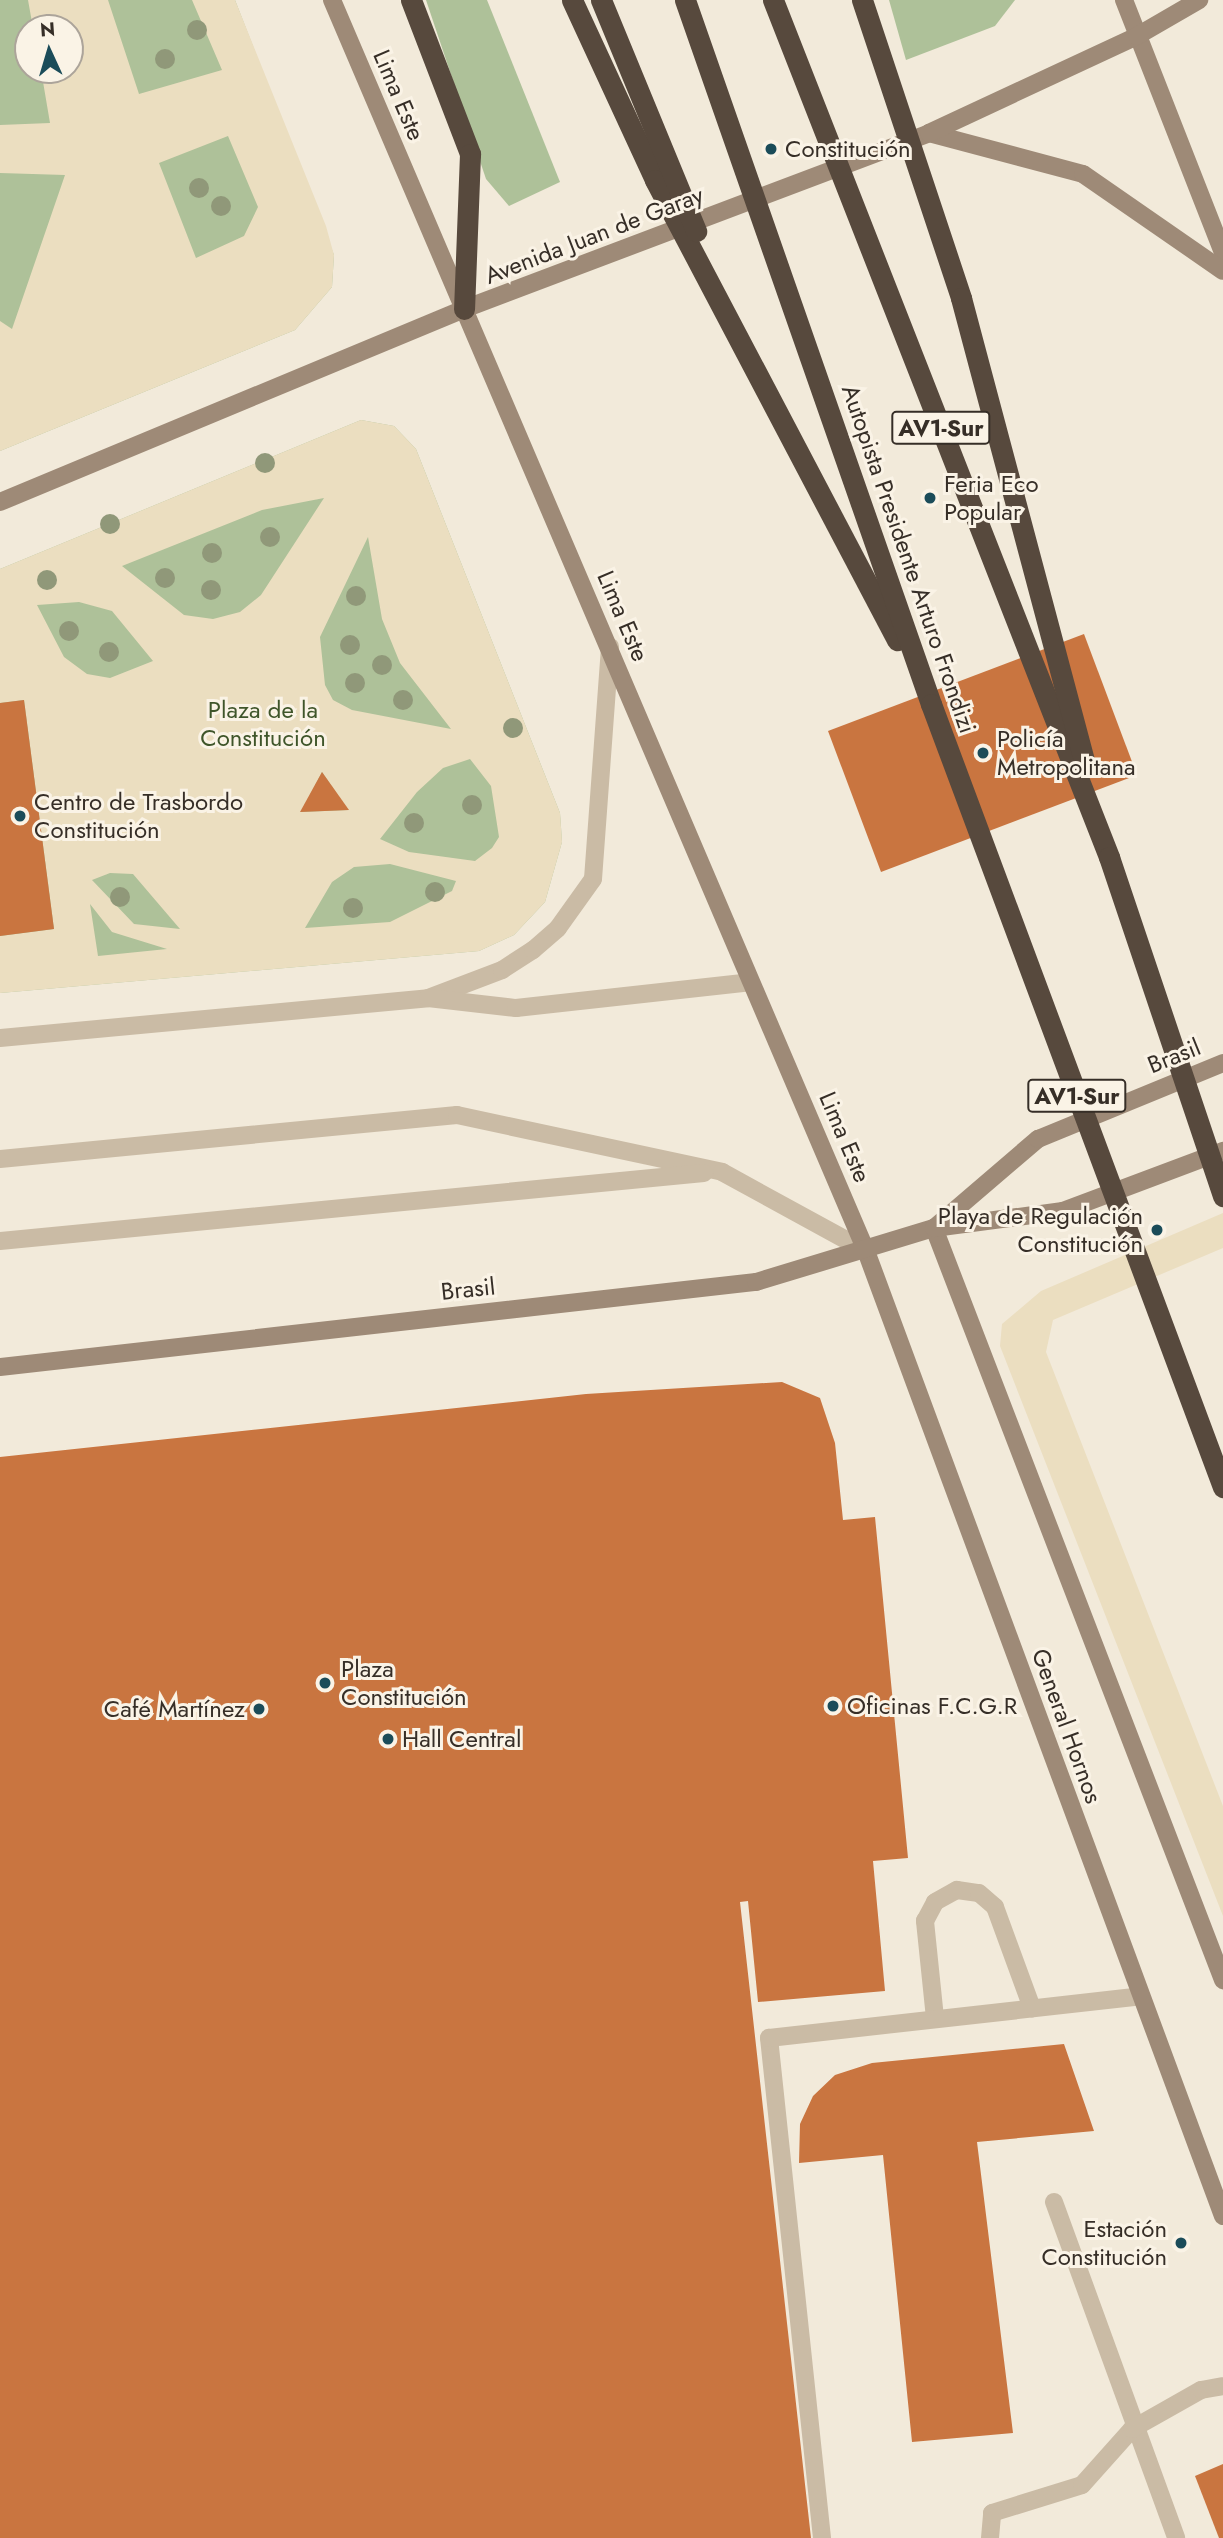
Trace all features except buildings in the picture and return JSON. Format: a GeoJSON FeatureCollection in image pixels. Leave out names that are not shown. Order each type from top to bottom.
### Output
{"type":"FeatureCollection","features":[{"type":"Feature","properties":{"kind":"highway"},"geometry":{"type":"LineString","coordinates":[[411,0],[470,154],[464,309]]}},
{"type":"Feature","properties":{"kind":"highway"},"geometry":{"type":"LineString","coordinates":[[572,0],[643,156],[931,704]]}},
{"type":"Feature","properties":{"kind":"highway"},"geometry":{"type":"LineString","coordinates":[[601,0],[743,346]]}},
{"type":"Feature","properties":{"kind":"highway","name":"Autopista Presidente Arturo Frondizi"},"geometry":{"type":"LineString","coordinates":[[685,0],[931,704],[1223,1487]]}},
{"type":"Feature","properties":{"kind":"highway","name":"AV1-Sur"},"geometry":{"type":"LineString","coordinates":[[773,0],[1109,857],[1223,1196]]}},
{"type":"Feature","properties":{"kind":"highway"},"geometry":{"type":"LineString","coordinates":[[862,0],[961,298],[1109,857]]}},
{"type":"Feature","properties":{"kind":"main road","name":"Lima Este"},"geometry":{"type":"LineString","coordinates":[[332,0],[866,1251]]}},
{"type":"Feature","properties":{"kind":"main road"},"geometry":{"type":"LineString","coordinates":[[1124,0],[1223,253]]}},
{"type":"Feature","properties":{"kind":"main road","name":"Avenida Juan de Garay"},"geometry":{"type":"LineString","coordinates":[[0,502],[464,309],[929,133],[1138,36],[1199,0]]}},
{"type":"Feature","properties":{"kind":"main road"},"geometry":{"type":"LineString","coordinates":[[929,133],[1083,174],[1223,271]]}},
{"type":"Feature","properties":{"kind":"main road","name":"Brasil"},"geometry":{"type":"LineString","coordinates":[[934,1228],[1038,1139],[1223,1063]]}},
{"type":"Feature","properties":{"kind":"main road","name":"Brasil"},"geometry":{"type":"LineString","coordinates":[[0,1367],[756,1282],[866,1251],[934,1228],[1063,1211],[1223,1151]]}},
{"type":"Feature","properties":{"kind":"main road"},"geometry":{"type":"LineString","coordinates":[[934,1228],[1223,1980]]}},
{"type":"Feature","properties":{"kind":"main road","name":"General Hornos"},"geometry":{"type":"LineString","coordinates":[[866,1251],[1223,2216]]}},
{"type":"Feature","properties":{"kind":"lane"},"geometry":{"type":"LineString","coordinates":[[428,998],[502,970],[533,950],[558,928],[593,879],[610,647]]}},
{"type":"Feature","properties":{"kind":"lane"},"geometry":{"type":"LineString","coordinates":[[0,1038],[428,998],[516,1008],[750,982]]}},
{"type":"Feature","properties":{"kind":"lane"},"geometry":{"type":"LineString","coordinates":[[0,1158],[457,1115],[722,1172],[866,1251]]}},
{"type":"Feature","properties":{"kind":"lane"},"geometry":{"type":"LineString","coordinates":[[0,1241],[722,1172]]}},
{"type":"Feature","properties":{"kind":"lane"},"geometry":{"type":"LineString","coordinates":[[935,2018],[925,1921],[935,1902],[957,1890],[979,1893],[995,1907],[1032,2008]]}},
{"type":"Feature","properties":{"kind":"lane"},"geometry":{"type":"LineString","coordinates":[[822,2538],[769,2038],[1141,1996]]}},
{"type":"Feature","properties":{"kind":"lane"},"geometry":{"type":"LineString","coordinates":[[1054,2202],[1132,2429],[1176,2538]]}},
{"type":"Feature","properties":{"kind":"lane"},"geometry":{"type":"LineString","coordinates":[[990,2538],[992,2513],[1082,2484],[1132,2429],[1201,2390],[1223,2386]]}},
{"type":"Feature","properties":{"kind":"green space"},"geometry":{"type":"Polygon","coordinates":[[[0,0],[235,0],[334,255],[332,287],[295,330],[0,451],[0,0]]]}},
{"type":"Feature","properties":{"kind":"green space"},"geometry":{"type":"Polygon","coordinates":[[[426,0],[487,0],[560,182],[509,206],[486,179],[426,0]]]}},
{"type":"Feature","properties":{"kind":"green space"},"geometry":{"type":"Polygon","coordinates":[[[889,0],[1015,0],[995,26],[906,60],[889,0]]]}},
{"type":"Feature","properties":{"kind":"green space","name":"Plaza de la Constitución"},"geometry":{"type":"Polygon","coordinates":[[[361,420],[394,426],[416,449],[560,813],[562,842],[545,902],[514,935],[479,951],[0,993],[0,569],[361,420]]]}},
{"type":"Feature","properties":{"kind":"shaded area"},"geometry":{"type":"Polygon","coordinates":[[[28,0],[108,0],[139,94],[222,70],[192,0],[235,0],[326,226],[334,255],[332,287],[295,330],[0,451],[0,321],[12,329],[65,175],[0,173],[0,125],[50,123],[43,84],[84,84],[84,14],[30,14],[28,0]],[[228,136],[159,163],[196,258],[244,236],[258,207],[228,136]]]}},
{"type":"Feature","properties":{"kind":"shaded area","name":"Plaza de la Constitución"},"geometry":{"type":"Polygon","coordinates":[[[361,420],[394,426],[416,449],[560,813],[562,842],[545,902],[514,935],[479,951],[0,993],[0,936],[54,929],[24,700],[0,703],[0,569],[361,420]],[[324,498],[262,510],[122,566],[184,615],[213,619],[240,612],[261,595],[324,498]],[[368,537],[320,637],[325,685],[333,700],[352,710],[451,729],[400,663],[382,619],[368,537]],[[79,602],[37,605],[64,657],[87,674],[110,678],[153,661],[112,611],[79,602]],[[470,759],[443,768],[417,792],[380,839],[409,852],[475,861],[492,848],[499,837],[491,786],[470,759]],[[322,772],[301,812],[348,810],[322,772]],[[390,864],[354,867],[332,882],[305,928],[390,922],[452,891],[456,881],[390,864]],[[110,873],[92,880],[134,924],[180,929],[133,874],[110,873]],[[90,904],[98,956],[167,949],[112,932],[90,904]]]}},
{"type":"Feature","properties":{"kind":"shaded area"},"geometry":{"type":"Polygon","coordinates":[[[1223,1213],[1223,1248],[1053,1320],[1046,1352],[1223,1806],[1223,1916],[1000,1346],[1002,1324],[1041,1291],[1223,1213]]]}},
{"type":"Feature","properties":{"kind":"place","name":"Constitución"},"geometry":{"type":"Point","coordinates":[771,149]}},
{"type":"Feature","properties":{"kind":"place","name":"Feria Eco Popular"},"geometry":{"type":"Point","coordinates":[930,498]}},
{"type":"Feature","properties":{"kind":"place","name":"Policía Metropolitana"},"geometry":{"type":"Point","coordinates":[983,753]}},
{"type":"Feature","properties":{"kind":"place","name":"Centro de Trasbordo Constitución"},"geometry":{"type":"Point","coordinates":[20,816]}},
{"type":"Feature","properties":{"kind":"place","name":"Playa de Regulación Constitución"},"geometry":{"type":"Point","coordinates":[1157,1230]}},
{"type":"Feature","properties":{"kind":"place","name":"Plaza Constitución"},"geometry":{"type":"Point","coordinates":[325,1683]}},
{"type":"Feature","properties":{"kind":"place","name":"Oficinas F.C.G.R"},"geometry":{"type":"Point","coordinates":[833,1706]}},
{"type":"Feature","properties":{"kind":"place","name":"Café Martínez"},"geometry":{"type":"Point","coordinates":[259,1709]}},
{"type":"Feature","properties":{"kind":"place","name":"Hall Central"},"geometry":{"type":"Point","coordinates":[388,1739]}},
{"type":"Feature","properties":{"kind":"place","name":"Estación Constitución"},"geometry":{"type":"Point","coordinates":[1181,2243]}}]}
